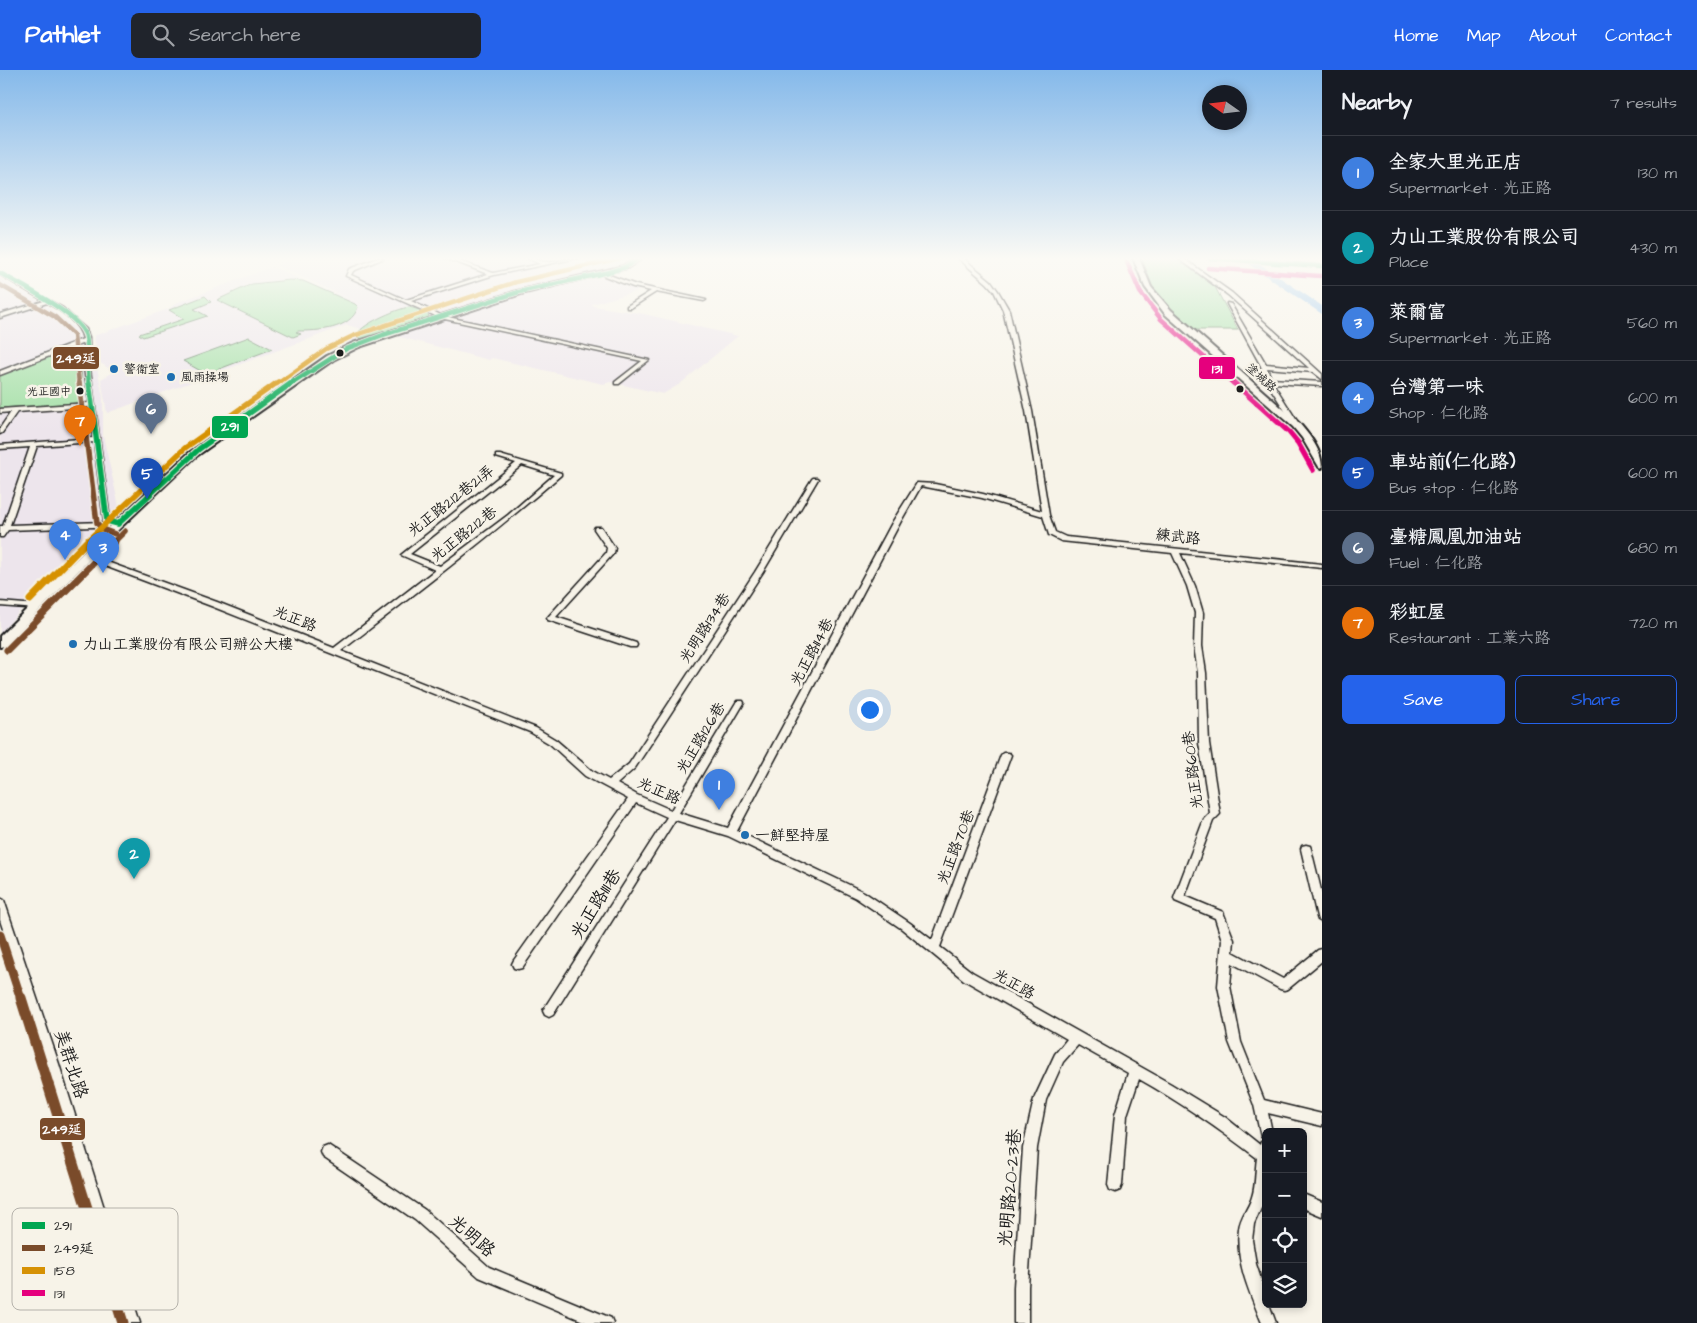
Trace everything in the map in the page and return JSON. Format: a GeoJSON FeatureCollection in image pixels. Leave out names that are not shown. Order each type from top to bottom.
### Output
{"type":"FeatureCollection","features":[{"type":"Feature","properties":{"kind":"main road","name":"塗城路"},"geometry":{"type":"LineString","coordinates":[[1173,316],[1296,425],[1322,465]]}},
{"type":"Feature","properties":{"kind":"main road"},"geometry":{"type":"LineString","coordinates":[[0,643],[118,524],[199,449],[321,364],[356,345],[442,317]]}},
{"type":"Feature","properties":{"kind":"street"},"geometry":{"type":"LineString","coordinates":[[69,316],[79,324],[86,340],[92,405],[108,521],[118,524]]}},
{"type":"Feature","properties":{"kind":"street","name":"練武路"},"geometry":{"type":"LineString","coordinates":[[1007,316],[1029,411],[1046,515],[1052,534],[1064,539],[1322,566]]}},
{"type":"Feature","properties":{"kind":"street","name":"塗城路"},"geometry":{"type":"LineString","coordinates":[[1236,316],[1264,366],[1269,380],[1296,425]]}},
{"type":"Feature","properties":{"kind":"street"},"geometry":{"type":"LineString","coordinates":[[1255,316],[1322,377]]}},
{"type":"Feature","properties":{"kind":"street"},"geometry":{"type":"LineString","coordinates":[[442,317],[646,360],[617,383]]}},
{"type":"Feature","properties":{"kind":"street"},"geometry":{"type":"LineString","coordinates":[[0,372],[86,340]]}},
{"type":"Feature","properties":{"kind":"street"},"geometry":{"type":"LineString","coordinates":[[1264,366],[1314,370]]}},
{"type":"Feature","properties":{"kind":"street"},"geometry":{"type":"LineString","coordinates":[[1269,380],[1322,384]]}},
{"type":"Feature","properties":{"kind":"street"},"geometry":{"type":"LineString","coordinates":[[0,410],[92,405]]}},
{"type":"Feature","properties":{"kind":"street"},"geometry":{"type":"LineString","coordinates":[[0,432],[16,409]]}},
{"type":"Feature","properties":{"kind":"street"},"geometry":{"type":"LineString","coordinates":[[0,447],[97,440]]}},
{"type":"Feature","properties":{"kind":"street"},"geometry":{"type":"LineString","coordinates":[[0,535],[34,445]]}},
{"type":"Feature","properties":{"kind":"street","name":"光正路212巷"},"geometry":{"type":"LineString","coordinates":[[334,652],[442,570],[559,474],[498,456]]}},
{"type":"Feature","properties":{"kind":"street","name":"光正路212巷21弄"},"geometry":{"type":"LineString","coordinates":[[442,570],[405,555],[521,463]]}},
{"type":"Feature","properties":{"kind":"street","name":"光明路134巷"},"geometry":{"type":"LineString","coordinates":[[610,785],[632,766],[759,572],[815,479]]}},
{"type":"Feature","properties":{"kind":"street","name":"光正路114巷"},"geometry":{"type":"LineString","coordinates":[[731,833],[897,521],[919,484],[958,489],[1046,515]]}},
{"type":"Feature","properties":{"kind":"street"},"geometry":{"type":"LineString","coordinates":[[3,528],[118,524]]}},
{"type":"Feature","properties":{"kind":"street"},"geometry":{"type":"LineString","coordinates":[[598,530],[611,548],[610,553],[551,618],[633,645]]}},
{"type":"Feature","properties":{"kind":"street","name":"光正路60巷"},"geometry":{"type":"LineString","coordinates":[[1175,550],[1192,586],[1199,613],[1198,646],[1202,673],[1204,743],[1215,814],[1209,819],[1179,898],[1219,915],[1228,940],[1224,986],[1235,1042],[1260,1105],[1265,1128]]}},
{"type":"Feature","properties":{"kind":"street","name":"光正路"},"geometry":{"type":"LineString","coordinates":[[85,557],[155,582],[538,732],[553,742],[588,773],[634,798],[672,815],[731,833],[860,895],[906,926],[968,976],[1167,1088],[1262,1152]]}},
{"type":"Feature","properties":{"kind":"street"},"geometry":{"type":"LineString","coordinates":[[0,604],[37,607]]}},
{"type":"Feature","properties":{"kind":"street","name":"光正路126巷"},"geometry":{"type":"LineString","coordinates":[[672,815],[740,703]]}},
{"type":"Feature","properties":{"kind":"street","name":"光正路70巷"},"geometry":{"type":"LineString","coordinates":[[934,949],[1006,755]]}},
{"type":"Feature","properties":{"kind":"street","name":"光正路111巷"},"geometry":{"type":"LineString","coordinates":[[518,964],[634,798]]}},
{"type":"Feature","properties":{"kind":"street","name":"光正路111巷"},"geometry":{"type":"LineString","coordinates":[[549,1011],[672,815]]}},
{"type":"Feature","properties":{"kind":"street"},"geometry":{"type":"LineString","coordinates":[[1306,849],[1322,917]]}},
{"type":"Feature","properties":{"kind":"street","name":"美群北路"},"geometry":{"type":"LineString","coordinates":[[0,903],[54,1064],[98,1208]]}},
{"type":"Feature","properties":{"kind":"street"},"geometry":{"type":"LineString","coordinates":[[1227,955],[1284,985],[1322,954]]}},
{"type":"Feature","properties":{"kind":"street","name":"光明路20-23巷"},"geometry":{"type":"LineString","coordinates":[[1021,1323],[1021,1287],[1030,1148],[1040,1099],[1059,1058],[1076,1038]]}},
{"type":"Feature","properties":{"kind":"street"},"geometry":{"type":"LineString","coordinates":[[1115,1185],[1122,1115],[1135,1071]]}},
{"type":"Feature","properties":{"kind":"street"},"geometry":{"type":"LineString","coordinates":[[1260,1105],[1322,1120]]}},
{"type":"Feature","properties":{"kind":"street","name":"光明路"},"geometry":{"type":"LineString","coordinates":[[328,1152],[420,1214],[484,1272],[606,1323]]}},
{"type":"Feature","properties":{"kind":"street"},"geometry":{"type":"LineString","coordinates":[[1263,1173],[1259,1200],[1246,1228],[1246,1239],[1251,1268],[1269,1323]]}},
{"type":"Feature","properties":{"kind":"street"},"geometry":{"type":"LineString","coordinates":[[1307,1203],[1322,1209]]}},
{"type":"Feature","properties":{"kind":"street","name":"美群北路"},"geometry":{"type":"LineString","coordinates":[[129,1310],[133,1323]]}},
{"type":"Feature","properties":{"kind":"shaded area"},"geometry":{"type":"Polygon","coordinates":[[[0,316],[60,316],[75,328],[95,358],[103,397],[103,436],[120,511],[106,524],[101,524],[74,557],[22,608],[0,634],[0,316]]]}},
{"type":"Feature","properties":{"kind":"shaded area"},"geometry":{"type":"Polygon","coordinates":[[[148,316],[655,316],[738,336],[680,384],[663,394],[610,382],[603,384],[492,358],[489,360],[392,335],[347,351],[351,344],[344,345],[357,336],[361,329],[347,325],[107,413],[101,379],[114,372],[99,362],[94,336],[148,316]]]}},
{"type":"Feature","properties":{"kind":"green space"},"geometry":{"type":"Polygon","coordinates":[[[180,316],[206,316],[143,337],[139,334],[184,319],[180,316]]]}},
{"type":"Feature","properties":{"kind":"green space"},"geometry":{"type":"Polygon","coordinates":[[[251,316],[352,316],[341,325],[332,328],[298,331],[296,332],[301,334],[293,337],[251,316]]]}},
{"type":"Feature","properties":{"kind":"green space"},"geometry":{"type":"Polygon","coordinates":[[[382,316],[429,317],[362,339],[356,337],[358,332],[382,316]]]}},
{"type":"Feature","properties":{"kind":"green space"},"geometry":{"type":"Polygon","coordinates":[[[1179,316],[1231,316],[1238,330],[1195,330],[1179,316]]]}},
{"type":"Feature","properties":{"kind":"green space"},"geometry":{"type":"Polygon","coordinates":[[[249,337],[272,349],[206,374],[183,361],[249,337]]]}},
{"type":"Feature","properties":{"kind":"green space"},"geometry":{"type":"Polygon","coordinates":[[[72,348],[79,348],[84,401],[79,403],[0,408],[0,375],[72,348]]]}},
{"type":"Feature","properties":{"kind":"transit line","name":"249延"},"geometry":{"type":"LineString","coordinates":[[54,316],[74,335],[97,523],[102,529],[115,534]]}},
{"type":"Feature","properties":{"kind":"transit line","name":"291"},"geometry":{"type":"LineString","coordinates":[[69,316],[83,329],[86,337],[87,368],[107,521],[118,524]]}},
{"type":"Feature","properties":{"kind":"transit line","name":"158"},"geometry":{"type":"LineString","coordinates":[[30,600],[111,517],[185,448],[326,349],[353,336],[412,316]]}},
{"type":"Feature","properties":{"kind":"transit line","name":"291"},"geometry":{"type":"LineString","coordinates":[[118,524],[199,449],[303,375],[346,349],[442,316]]}},
{"type":"Feature","properties":{"kind":"transit line","name":"131"},"geometry":{"type":"LineString","coordinates":[[1159,316],[1289,432],[1298,443],[1313,470]]}},
{"type":"Feature","properties":{"kind":"transit line","name":"249延"},"geometry":{"type":"LineString","coordinates":[[7,650],[125,531]]}},
{"type":"Feature","properties":{"kind":"transit line","name":"249延"},"geometry":{"type":"LineString","coordinates":[[0,935],[87,1208]]}},
{"type":"Feature","properties":{"kind":"transit line","name":"249延"},"geometry":{"type":"LineString","coordinates":[[119,1310],[123,1323]]}},
{"type":"Feature","properties":{"kind":"place","name":"警衛室"},"geometry":{"type":"Point","coordinates":[114,369]}},
{"type":"Feature","properties":{"kind":"place","name":"風雨操場"},"geometry":{"type":"Point","coordinates":[171,377]}},
{"type":"Feature","properties":{"kind":"place","name":"光正國中"},"geometry":{"type":"Point","coordinates":[80,391]}},
{"type":"Feature","properties":{"kind":"place","name":"臺糖鳳凰加油站"},"geometry":{"type":"Point","coordinates":[151,434]}},
{"type":"Feature","properties":{"kind":"place","name":"彩虹屋"},"geometry":{"type":"Point","coordinates":[80,446]}},
{"type":"Feature","properties":{"kind":"place","name":"車站前(仁化路)"},"geometry":{"type":"Point","coordinates":[147,499]}},
{"type":"Feature","properties":{"kind":"place","name":"台灣第一味"},"geometry":{"type":"Point","coordinates":[65,560]}},
{"type":"Feature","properties":{"kind":"place","name":"萊爾富"},"geometry":{"type":"Point","coordinates":[103,573]}},
{"type":"Feature","properties":{"kind":"place","name":"力山工業股份有限公司辦公大樓"},"geometry":{"type":"Point","coordinates":[73,644]}},
{"type":"Feature","properties":{"kind":"place","name":"全家大里光正店"},"geometry":{"type":"Point","coordinates":[719,810]}},
{"type":"Feature","properties":{"kind":"place","name":"一鮮堅持屋"},"geometry":{"type":"Point","coordinates":[745,835]}},
{"type":"Feature","properties":{"kind":"place","name":"力山工業股份有限公司"},"geometry":{"type":"Point","coordinates":[134,879]}}]}
